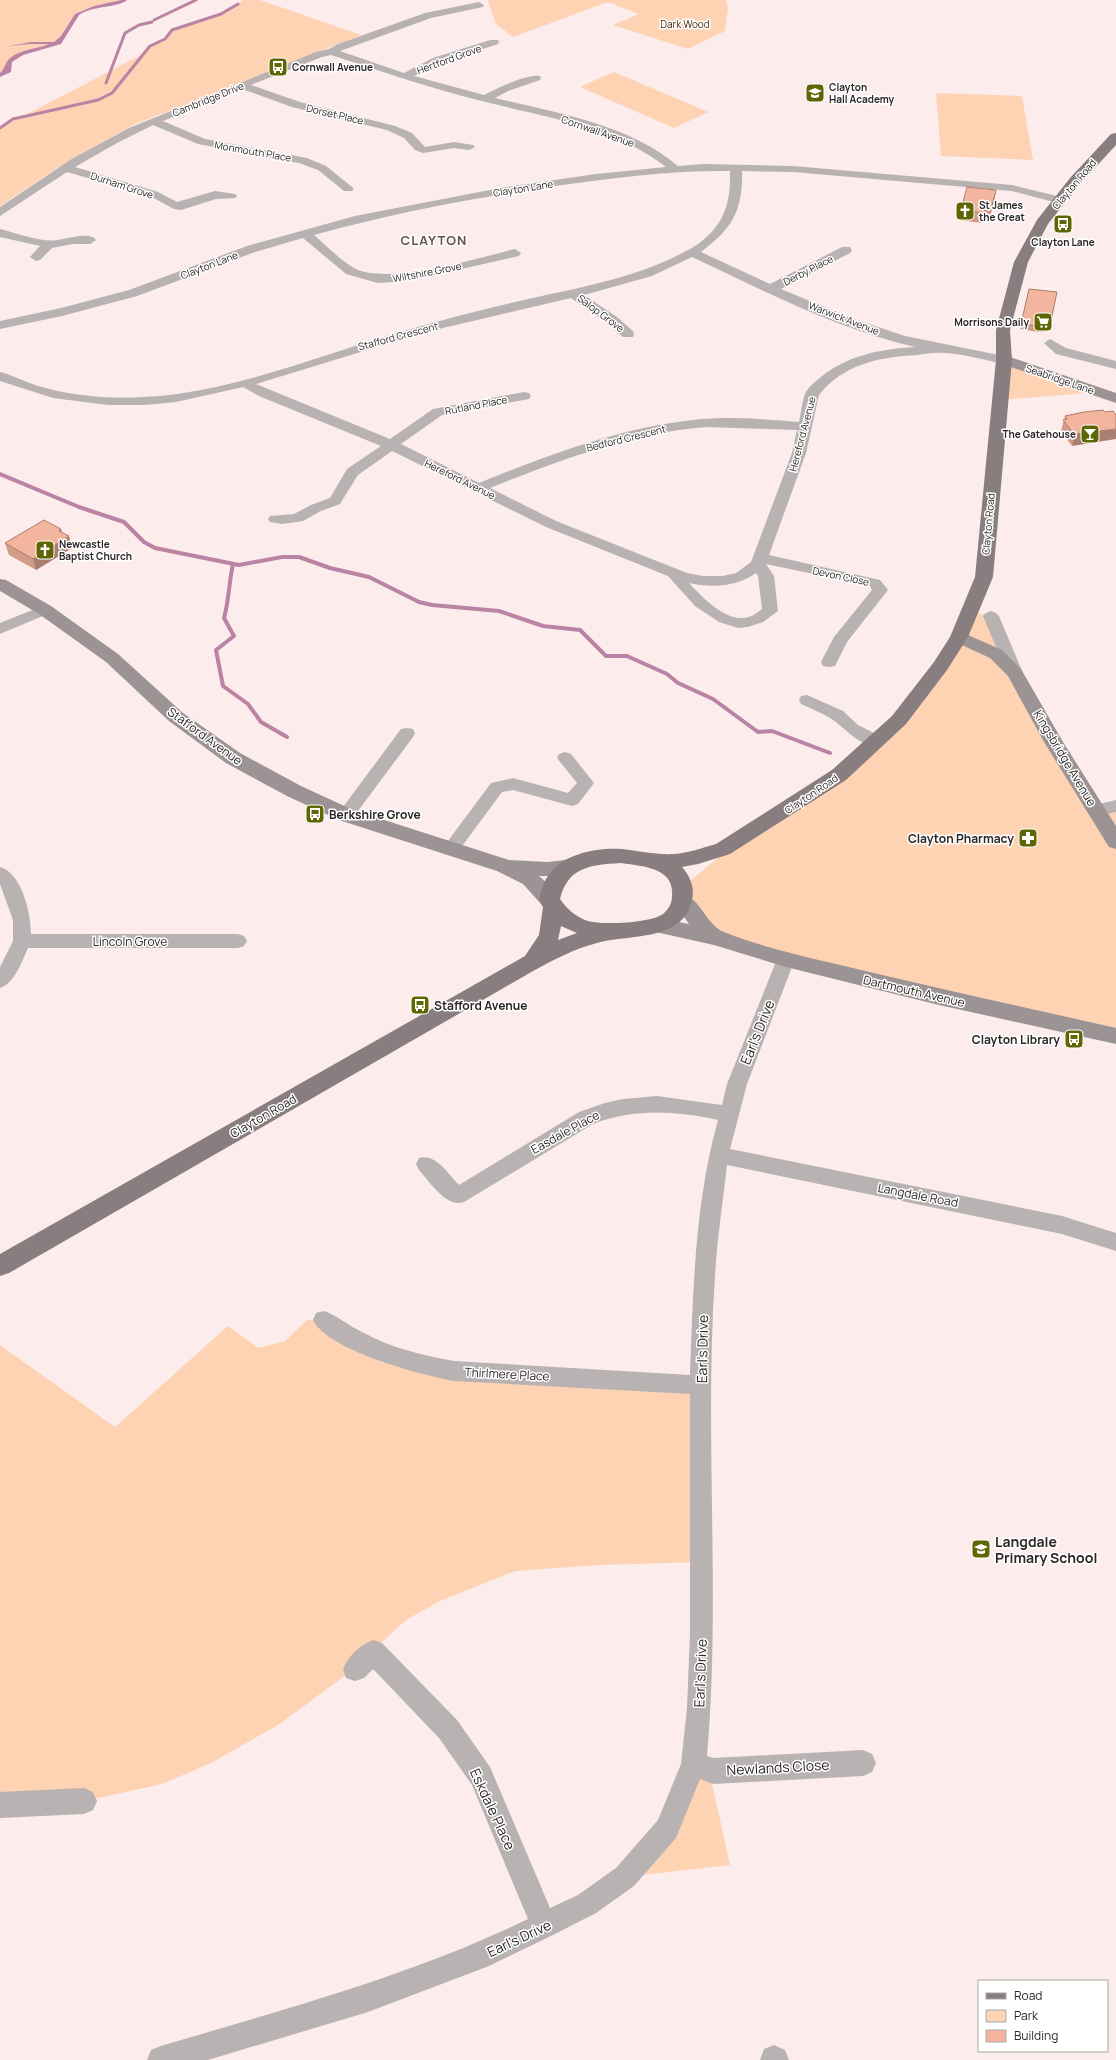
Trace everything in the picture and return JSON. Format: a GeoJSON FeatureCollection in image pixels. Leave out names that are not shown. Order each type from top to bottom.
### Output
{"type":"FeatureCollection","features":[{"type":"Feature","properties":{"kind":"main road","name":"Clayton Road"},"geometry":{"type":"LineString","coordinates":[[655,860],[674,861],[698,857],[723,848],[738,841],[839,775],[899,720],[917,699],[956,644],[984,577],[1004,360],[1004,330],[1021,262],[1042,223],[1075,181],[1116,137]]}},
{"type":"Feature","properties":{"kind":"main road","name":"Clayton Road"},"geometry":{"type":"LineString","coordinates":[[683,894],[738,841]]}},
{"type":"Feature","properties":{"kind":"main road"},"geometry":{"type":"LineString","coordinates":[[620,856],[655,860],[677,874],[683,894],[674,916],[658,926],[609,932],[589,929],[574,924],[556,912],[551,903],[554,881],[565,869],[572,866],[584,860],[599,857],[620,856]]}},
{"type":"Feature","properties":{"kind":"main road","name":"Clayton Road"},"geometry":{"type":"LineString","coordinates":[[525,966],[544,949],[551,933],[551,903]]}},
{"type":"Feature","properties":{"kind":"main road","name":"Clayton Road"},"geometry":{"type":"LineString","coordinates":[[0,1266],[525,966],[564,945],[588,936],[609,932]]}},
{"type":"Feature","properties":{"kind":"street","name":"Cambridge Drive"},"geometry":{"type":"LineString","coordinates":[[0,212],[67,168],[137,128],[153,121],[320,54],[332,52],[342,46],[426,13],[479,5]]}},
{"type":"Feature","properties":{"kind":"street","name":"Hertford Grove"},"geometry":{"type":"LineString","coordinates":[[405,77],[418,68],[495,43]]}},
{"type":"Feature","properties":{"kind":"street","name":"Cornwall Avenue"},"geometry":{"type":"LineString","coordinates":[[332,52],[405,77],[576,122],[621,137],[662,157],[674,168]]}},
{"type":"Feature","properties":{"kind":"street"},"geometry":{"type":"LineString","coordinates":[[485,99],[504,89],[538,78]]}},
{"type":"Feature","properties":{"kind":"street","name":"Dorset Place"},"geometry":{"type":"LineString","coordinates":[[241,85],[262,95],[286,102],[363,120],[393,129],[410,137],[422,153],[455,142],[469,147]]}},
{"type":"Feature","properties":{"kind":"street","name":"Monmouth Place"},"geometry":{"type":"LineString","coordinates":[[153,121],[202,142],[303,160],[322,168],[343,191],[361,187]]}},
{"type":"Feature","properties":{"kind":"street","name":"Clayton Lane"},"geometry":{"type":"LineString","coordinates":[[0,325],[62,312],[133,293],[251,249],[355,220],[500,191],[674,168],[736,167],[793,169],[1012,188],[1061,200]]}},
{"type":"Feature","properties":{"kind":"street","name":"Stafford Crescent"},"geometry":{"type":"LineString","coordinates":[[0,376],[14,382],[52,393],[102,401],[144,401],[191,396],[245,383],[392,337],[619,282],[646,274],[691,252],[714,236],[733,210],[737,197],[736,167]]}},
{"type":"Feature","properties":{"kind":"street","name":"Durham Grove"},"geometry":{"type":"LineString","coordinates":[[67,168],[154,194],[173,210],[217,191],[231,196]]}},
{"type":"Feature","properties":{"kind":"street"},"geometry":{"type":"LineString","coordinates":[[0,233],[49,244],[58,244],[74,236],[90,240]]}},
{"type":"Feature","properties":{"kind":"street","name":"Wiltshire Grove"},"geometry":{"type":"LineString","coordinates":[[304,233],[350,271],[378,279],[408,277],[515,253]]}},
{"type":"Feature","properties":{"kind":"street"},"geometry":{"type":"LineString","coordinates":[[36,257],[49,244]]}},
{"type":"Feature","properties":{"kind":"street","name":"Derby Place"},"geometry":{"type":"LineString","coordinates":[[771,289],[846,250]]}},
{"type":"Feature","properties":{"kind":"street","name":"Warwick Avenue"},"geometry":{"type":"LineString","coordinates":[[691,252],[897,345]]}},
{"type":"Feature","properties":{"kind":"street","name":"Salop Grove"},"geometry":{"type":"LineString","coordinates":[[573,293],[612,320],[628,334]]}},
{"type":"Feature","properties":{"kind":"street"},"geometry":{"type":"LineString","coordinates":[[1050,343],[1061,351],[1116,364]]}},
{"type":"Feature","properties":{"kind":"street","name":"Hereford Avenue"},"geometry":{"type":"LineString","coordinates":[[245,383],[264,393],[390,445],[551,524],[674,574],[702,582],[721,583],[736,580],[749,573],[759,562],[799,453],[812,394],[829,376],[842,367],[897,345],[973,353],[1004,360]]}},
{"type":"Feature","properties":{"kind":"street","name":"Seabridge Lane"},"geometry":{"type":"LineString","coordinates":[[1004,360],[1116,398]]}},
{"type":"Feature","properties":{"kind":"street","name":"Rutland Place"},"geometry":{"type":"LineString","coordinates":[[275,519],[282,520],[298,518],[316,508],[335,501],[352,472],[438,412],[524,396]]}},
{"type":"Feature","properties":{"kind":"street","name":"Bedford Crescent"},"geometry":{"type":"LineString","coordinates":[[479,488],[536,465],[582,449],[628,436],[662,429],[693,424],[741,422],[805,426]]}},
{"type":"Feature","properties":{"kind":"street"},"geometry":{"type":"LineString","coordinates":[[674,574],[683,588],[711,611],[734,622],[748,623],[760,619],[770,611],[766,576],[759,562]]}},
{"type":"Feature","properties":{"kind":"street","name":"Devon Close"},"geometry":{"type":"LineString","coordinates":[[759,562],[875,583],[880,590],[840,640],[830,662]]}},
{"type":"Feature","properties":{"kind":"street","name":"Stafford Avenue"},"geometry":{"type":"LineString","coordinates":[[0,584],[45,610],[112,658],[176,717],[233,758],[294,791],[346,815],[504,866],[530,880],[539,887],[551,903]]}},
{"type":"Feature","properties":{"kind":"street"},"geometry":{"type":"LineString","coordinates":[[0,629],[45,610]]}},
{"type":"Feature","properties":{"kind":"street","name":"Kingsbridge Avenue"},"geometry":{"type":"LineString","coordinates":[[991,616],[1015,673],[1054,742],[1116,842]]}},
{"type":"Feature","properties":{"kind":"street"},"geometry":{"type":"LineString","coordinates":[[956,644],[1015,673]]}},
{"type":"Feature","properties":{"kind":"street"},"geometry":{"type":"LineString","coordinates":[[807,700],[837,715],[852,729],[876,741]]}},
{"type":"Feature","properties":{"kind":"street"},"geometry":{"type":"LineString","coordinates":[[346,815],[407,733]]}},
{"type":"Feature","properties":{"kind":"street"},"geometry":{"type":"LineString","coordinates":[[452,850],[497,787],[512,784],[572,800],[586,783],[564,758]]}},
{"type":"Feature","properties":{"kind":"street"},"geometry":{"type":"LineString","coordinates":[[1097,810],[1116,806]]}},
{"type":"Feature","properties":{"kind":"street","name":"Stafford Avenue"},"geometry":{"type":"LineString","coordinates":[[504,866],[539,869],[572,866]]}},
{"type":"Feature","properties":{"kind":"street"},"geometry":{"type":"LineString","coordinates":[[0,873],[10,883],[22,920],[22,941],[9,969],[0,981]]}},
{"type":"Feature","properties":{"kind":"street","name":"Dartmouth Avenue"},"geometry":{"type":"LineString","coordinates":[[683,894],[698,921],[715,937]]}},
{"type":"Feature","properties":{"kind":"street","name":"Dartmouth Avenue"},"geometry":{"type":"LineString","coordinates":[[658,926],[715,937],[786,959],[939,997],[1116,1036]]}},
{"type":"Feature","properties":{"kind":"street","name":"Lincoln Grove"},"geometry":{"type":"LineString","coordinates":[[22,941],[238,941]]}},
{"type":"Feature","properties":{"kind":"street","name":"Earl's Drive"},"geometry":{"type":"LineString","coordinates":[[161,2060],[368,1998],[489,1952],[587,1904],[625,1877],[667,1829],[694,1764],[702,1633],[701,1386],[704,1276],[718,1155],[737,1084],[786,959]]}},
{"type":"Feature","properties":{"kind":"street","name":"Easdale Place"},"geometry":{"type":"LineString","coordinates":[[426,1164],[461,1202],[586,1118],[602,1112],[635,1104],[667,1103],[729,1114]]}},
{"type":"Feature","properties":{"kind":"street","name":"Langdale Road"},"geometry":{"type":"LineString","coordinates":[[718,1155],[1062,1225],[1116,1242]]}},
{"type":"Feature","properties":{"kind":"street","name":"Thirlmere Place"},"geometry":{"type":"LineString","coordinates":[[324,1320],[364,1345],[389,1355],[431,1367],[454,1371],[701,1386]]}},
{"type":"Feature","properties":{"kind":"street","name":"Eskdale Place"},"geometry":{"type":"LineString","coordinates":[[355,1669],[373,1652],[448,1729],[481,1776],[544,1926]]}},
{"type":"Feature","properties":{"kind":"street","name":"Newlands Close"},"geometry":{"type":"LineString","coordinates":[[694,1764],[713,1771],[863,1763]]}},
{"type":"Feature","properties":{"kind":"street"},"geometry":{"type":"LineString","coordinates":[[0,1805],[84,1801]]}},
{"type":"Feature","properties":{"kind":"green space"},"geometry":{"type":"Polygon","coordinates":[[[0,0],[121,0],[94,6],[75,14],[61,36],[53,42],[31,42],[7,48],[29,44],[50,44],[15,55],[7,61],[0,73],[0,0]]]}},
{"type":"Feature","properties":{"kind":"green space"},"geometry":{"type":"Polygon","coordinates":[[[244,0],[260,0],[361,35],[133,125],[57,168],[0,206],[0,128],[147,52],[150,46],[165,39],[172,30],[221,14],[244,0]]]}},
{"type":"Feature","properties":{"kind":"green space","name":"Dark Wood"},"geometry":{"type":"Polygon","coordinates":[[[489,0],[726,0],[728,8],[725,31],[688,49],[613,25],[639,14],[608,2],[513,37],[496,24],[488,2],[489,0]]]}},
{"type":"Feature","properties":{"kind":"green space"},"geometry":{"type":"Polygon","coordinates":[[[614,72],[708,112],[674,128],[580,87],[614,72]]]}},
{"type":"Feature","properties":{"kind":"green space"},"geometry":{"type":"Polygon","coordinates":[[[936,93],[1022,96],[1033,160],[941,156],[936,93]]]}},
{"type":"Feature","properties":{"kind":"green space"},"geometry":{"type":"Polygon","coordinates":[[[1004,360],[1099,392],[999,400],[1004,360]]]}},
{"type":"Feature","properties":{"kind":"green space"},"geometry":{"type":"Polygon","coordinates":[[[970,612],[991,616],[1097,810],[1116,806],[1116,1036],[715,937],[683,887],[738,841],[899,720],[970,612]]]}},
{"type":"Feature","properties":{"kind":"green space"},"geometry":{"type":"Polygon","coordinates":[[[307,1320],[324,1320],[389,1355],[701,1385],[702,1562],[599,1565],[515,1571],[440,1601],[406,1620],[346,1675],[278,1725],[211,1763],[162,1784],[84,1801],[0,1805],[0,1345],[115,1427],[228,1326],[258,1348],[285,1341],[307,1320]]]}},
{"type":"Feature","properties":{"kind":"green space"},"geometry":{"type":"Polygon","coordinates":[[[694,1764],[711,1779],[730,1865],[625,1877],[694,1764]]]}},
{"type":"Feature","properties":{"kind":"shaded area"},"geometry":{"type":"Polygon","coordinates":[[[127,0],[123,3],[92,10],[79,15],[61,44],[23,55],[12,62],[11,72],[0,77],[0,73],[7,61],[14,55],[49,44],[29,44],[6,47],[31,42],[54,42],[61,36],[75,14],[94,6],[127,0]]]}},
{"type":"Feature","properties":{"kind":"building"},"geometry":{"type":"Polygon","coordinates":[[[967,187],[996,190],[991,209],[985,209],[984,213],[961,210],[967,187]]]}},
{"type":"Feature","properties":{"kind":"building"},"geometry":{"type":"Polygon","coordinates":[[[1029,289],[1057,292],[1050,325],[1039,326],[1021,324],[1029,289]]]}},
{"type":"Feature","properties":{"kind":"building"},"geometry":{"type":"Polygon","coordinates":[[[1103,410],[1105,412],[1113,411],[1116,415],[1116,429],[1074,434],[1063,420],[1067,419],[1065,416],[1103,410]]]}},
{"type":"Feature","properties":{"kind":"building"},"geometry":{"type":"Polygon","coordinates":[[[44,520],[61,529],[59,531],[69,536],[33,559],[5,543],[44,520]]]}},
{"type":"Feature","properties":{"kind":"waterway"},"geometry":{"type":"LineString","coordinates":[[154,20],[196,0]]}},
{"type":"Feature","properties":{"kind":"waterway"},"geometry":{"type":"LineString","coordinates":[[0,128],[13,119],[98,100],[112,93],[150,46],[165,39],[172,30],[221,14],[238,4]]}},
{"type":"Feature","properties":{"kind":"waterway"},"geometry":{"type":"LineString","coordinates":[[106,83],[125,33],[139,25],[152,22]]}},
{"type":"Feature","properties":{"kind":"waterway"},"geometry":{"type":"LineString","coordinates":[[0,474],[79,507],[124,522],[144,542],[155,548],[239,565],[282,557],[299,557],[330,568],[369,577],[419,602],[432,605],[499,611],[543,626],[580,630],[606,656],[627,656],[667,674],[678,683],[713,699],[758,732],[772,731],[830,753]]}},
{"type":"Feature","properties":{"kind":"waterway"},"geometry":{"type":"LineString","coordinates":[[233,564],[224,618],[234,636],[216,650],[223,686],[248,704],[261,722],[287,737]]}},
{"type":"Feature","properties":{"kind":"place","name":"Cornwall Avenue"},"geometry":{"type":"Point","coordinates":[278,67]}},
{"type":"Feature","properties":{"kind":"place","name":"Clayton Hall Academy"},"geometry":{"type":"Point","coordinates":[815,93]}},
{"type":"Feature","properties":{"kind":"place","name":"St James the Great"},"geometry":{"type":"Point","coordinates":[965,211]}},
{"type":"Feature","properties":{"kind":"place","name":"Clayton Lane"},"geometry":{"type":"Point","coordinates":[1063,224]}},
{"type":"Feature","properties":{"kind":"place","name":"Morrisons Daily"},"geometry":{"type":"Point","coordinates":[1043,322]}},
{"type":"Feature","properties":{"kind":"place","name":"The Gatehouse"},"geometry":{"type":"Point","coordinates":[1090,434]}},
{"type":"Feature","properties":{"kind":"place","name":"Newcastle Baptist Church"},"geometry":{"type":"Point","coordinates":[45,550]}},
{"type":"Feature","properties":{"kind":"place","name":"Berkshire Grove"},"geometry":{"type":"Point","coordinates":[315,814]}},
{"type":"Feature","properties":{"kind":"place","name":"Clayton Pharmacy"},"geometry":{"type":"Point","coordinates":[1028,838]}},
{"type":"Feature","properties":{"kind":"place","name":"Stafford Avenue"},"geometry":{"type":"Point","coordinates":[420,1005]}},
{"type":"Feature","properties":{"kind":"place","name":"Clayton Library"},"geometry":{"type":"Point","coordinates":[1074,1039]}},
{"type":"Feature","properties":{"kind":"place","name":"Langdale Primary School"},"geometry":{"type":"Point","coordinates":[981,1549]}},
{"type":"Feature","properties":{"kind":"district","name":"CLAYTON"},"geometry":{"type":"Point","coordinates":[434,240]}}]}
